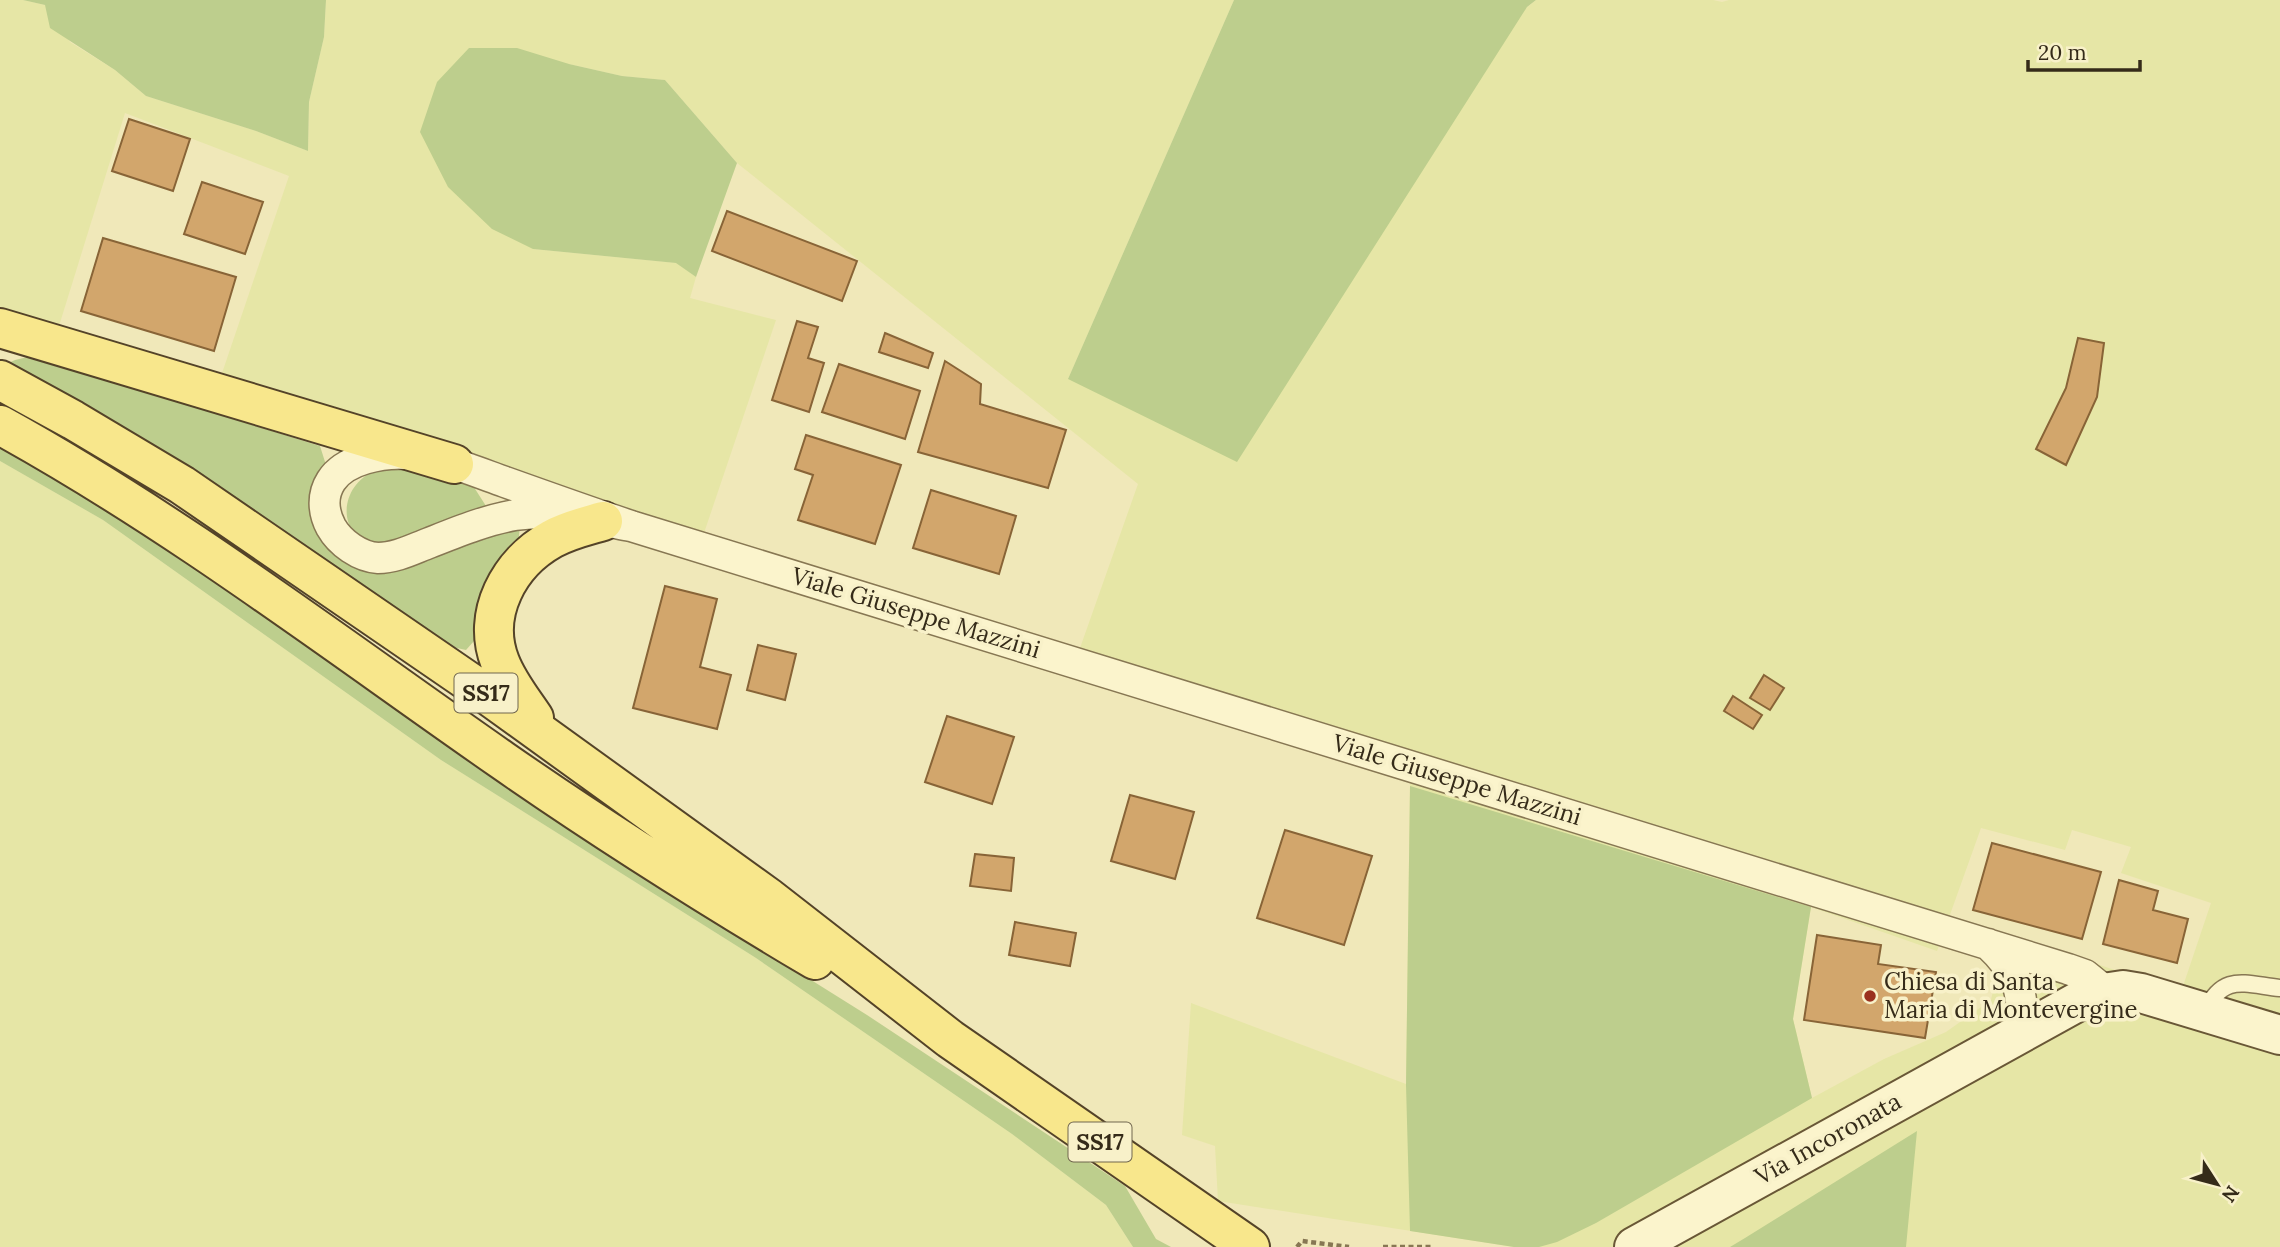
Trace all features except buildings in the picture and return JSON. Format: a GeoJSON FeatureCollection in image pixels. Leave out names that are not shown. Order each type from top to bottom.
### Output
{"type":"FeatureCollection","features":[{"type":"Feature","properties":{"kind":"main road"},"geometry":{"type":"LineString","coordinates":[[0,328],[454,464]]}},
{"type":"Feature","properties":{"kind":"main road","name":"SS17"},"geometry":{"type":"LineString","coordinates":[[0,380],[74,420],[182,485],[547,737],[769,898],[950,1039],[1250,1247]]}},
{"type":"Feature","properties":{"kind":"main road","name":"SS17"},"geometry":{"type":"LineString","coordinates":[[0,425],[162,524],[505,762],[625,841],[750,921],[950,1039]]}},
{"type":"Feature","properties":{"kind":"main road"},"geometry":{"type":"LineString","coordinates":[[547,737],[512,685],[500,661],[494,634],[499,597],[517,569],[540,547],[566,532],[617,523]]}},
{"type":"Feature","properties":{"kind":"main road"},"geometry":{"type":"LineString","coordinates":[[2106,992],[2123,990],[2141,993],[2280,1035]]}},
{"type":"Feature","properties":{"kind":"main road","name":"Via Incoronata"},"geometry":{"type":"LineString","coordinates":[[1634,1247],[2074,1002],[2106,992]]}},
{"type":"Feature","properties":{"kind":"street","name":"Viale Giuseppe Mazzini"},"geometry":{"type":"LineString","coordinates":[[617,523],[547,514],[514,515],[489,521],[396,555],[377,558],[367,556],[347,545],[331,527],[325,507],[327,488],[340,471],[352,464],[382,456],[408,454],[454,464],[617,523],[2085,975],[2106,992]]}},
{"type":"Feature","properties":{"kind":"street"},"geometry":{"type":"LineString","coordinates":[[1988,944],[2006,960],[2021,990],[2022,1031]]}},
{"type":"Feature","properties":{"kind":"lane"},"geometry":{"type":"LineString","coordinates":[[2204,1012],[2220,988],[2238,983],[2280,988]]}},
{"type":"Feature","properties":{"kind":"path"},"geometry":{"type":"LineString","coordinates":[[1297,1247],[1302,1241],[1349,1247]]}},
{"type":"Feature","properties":{"kind":"path"},"geometry":{"type":"LineString","coordinates":[[1383,1247],[1433,1247]]}},
{"type":"Feature","properties":{"kind":"green space"},"geometry":{"type":"Polygon","coordinates":[[[0,0],[23,0],[45,5],[70,42],[115,70],[146,96],[256,131],[308,151],[309,102],[324,37],[326,0],[1234,0],[1068,379],[1536,0],[2280,0],[2280,1247],[1514,1247],[1218,1201],[1215,1146],[1182,1135],[1191,1003],[1406,1084],[1410,786],[1414,756],[1080,648],[1138,484],[737,163],[665,80],[622,76],[569,64],[533,249],[677,263],[696,277],[690,298],[776,320],[704,533],[220,379],[289,176],[125,113],[59,326],[0,309],[0,0]],[[1981,828],[1937,951],[1811,907],[1793,1019],[1812,1098],[1884,1059],[1946,1032],[1991,1000],[2006,934],[2181,992],[2211,903],[2121,873],[2131,847],[2072,830],[2065,850],[1981,828]]]}},
{"type":"Feature","properties":{"kind":"green space"},"geometry":{"type":"Polygon","coordinates":[[[23,0],[326,0],[324,37],[309,102],[308,151],[256,131],[146,96],[115,70],[50,28],[45,5],[23,0]]]}},
{"type":"Feature","properties":{"kind":"green space"},"geometry":{"type":"Polygon","coordinates":[[[1234,0],[1536,0],[1527,7],[1237,462],[1068,379],[1234,0]]]}},
{"type":"Feature","properties":{"kind":"green space"},"geometry":{"type":"Polygon","coordinates":[[[469,48],[517,48],[622,76],[665,80],[737,163],[696,277],[676,263],[533,249],[492,229],[448,187],[420,132],[437,82],[469,48]]]}},
{"type":"Feature","properties":{"kind":"green space"},"geometry":{"type":"Polygon","coordinates":[[[32,356],[320,446],[326,465],[316,478],[310,501],[317,522],[338,557],[520,525],[519,536],[522,544],[482,632],[466,650],[443,645],[4,365],[32,356]]]}},
{"type":"Feature","properties":{"kind":"green space"},"geometry":{"type":"Polygon","coordinates":[[[0,442],[73,483],[461,755],[696,908],[867,1015],[1125,1186],[1156,1239],[1171,1247],[1133,1247],[1106,1205],[1012,1134],[756,958],[441,760],[103,520],[0,461],[0,442]]]}},
{"type":"Feature","properties":{"kind":"green space"},"geometry":{"type":"Polygon","coordinates":[[[0,461],[103,520],[441,760],[756,958],[1012,1134],[1106,1205],[1133,1247],[0,1247],[0,461]]]}},
{"type":"Feature","properties":{"kind":"green space"},"geometry":{"type":"Polygon","coordinates":[[[402,469],[470,481],[486,506],[402,539],[379,543],[365,540],[355,533],[349,523],[348,499],[363,478],[375,471],[402,469]]]}},
{"type":"Feature","properties":{"kind":"green space"},"geometry":{"type":"Polygon","coordinates":[[[1410,786],[1811,907],[1793,1019],[1812,1098],[1596,1223],[1557,1242],[1539,1247],[1514,1247],[1410,1231],[1406,1085],[1410,786]]]}},
{"type":"Feature","properties":{"kind":"green space"},"geometry":{"type":"Polygon","coordinates":[[[1917,1131],[1906,1247],[1730,1247],[1745,1238],[1917,1131]]]}},
{"type":"Feature","properties":{"kind":"place","name":"Chiesa di Santa Maria di Montevergine"},"geometry":{"type":"Point","coordinates":[1870,996]}}]}
